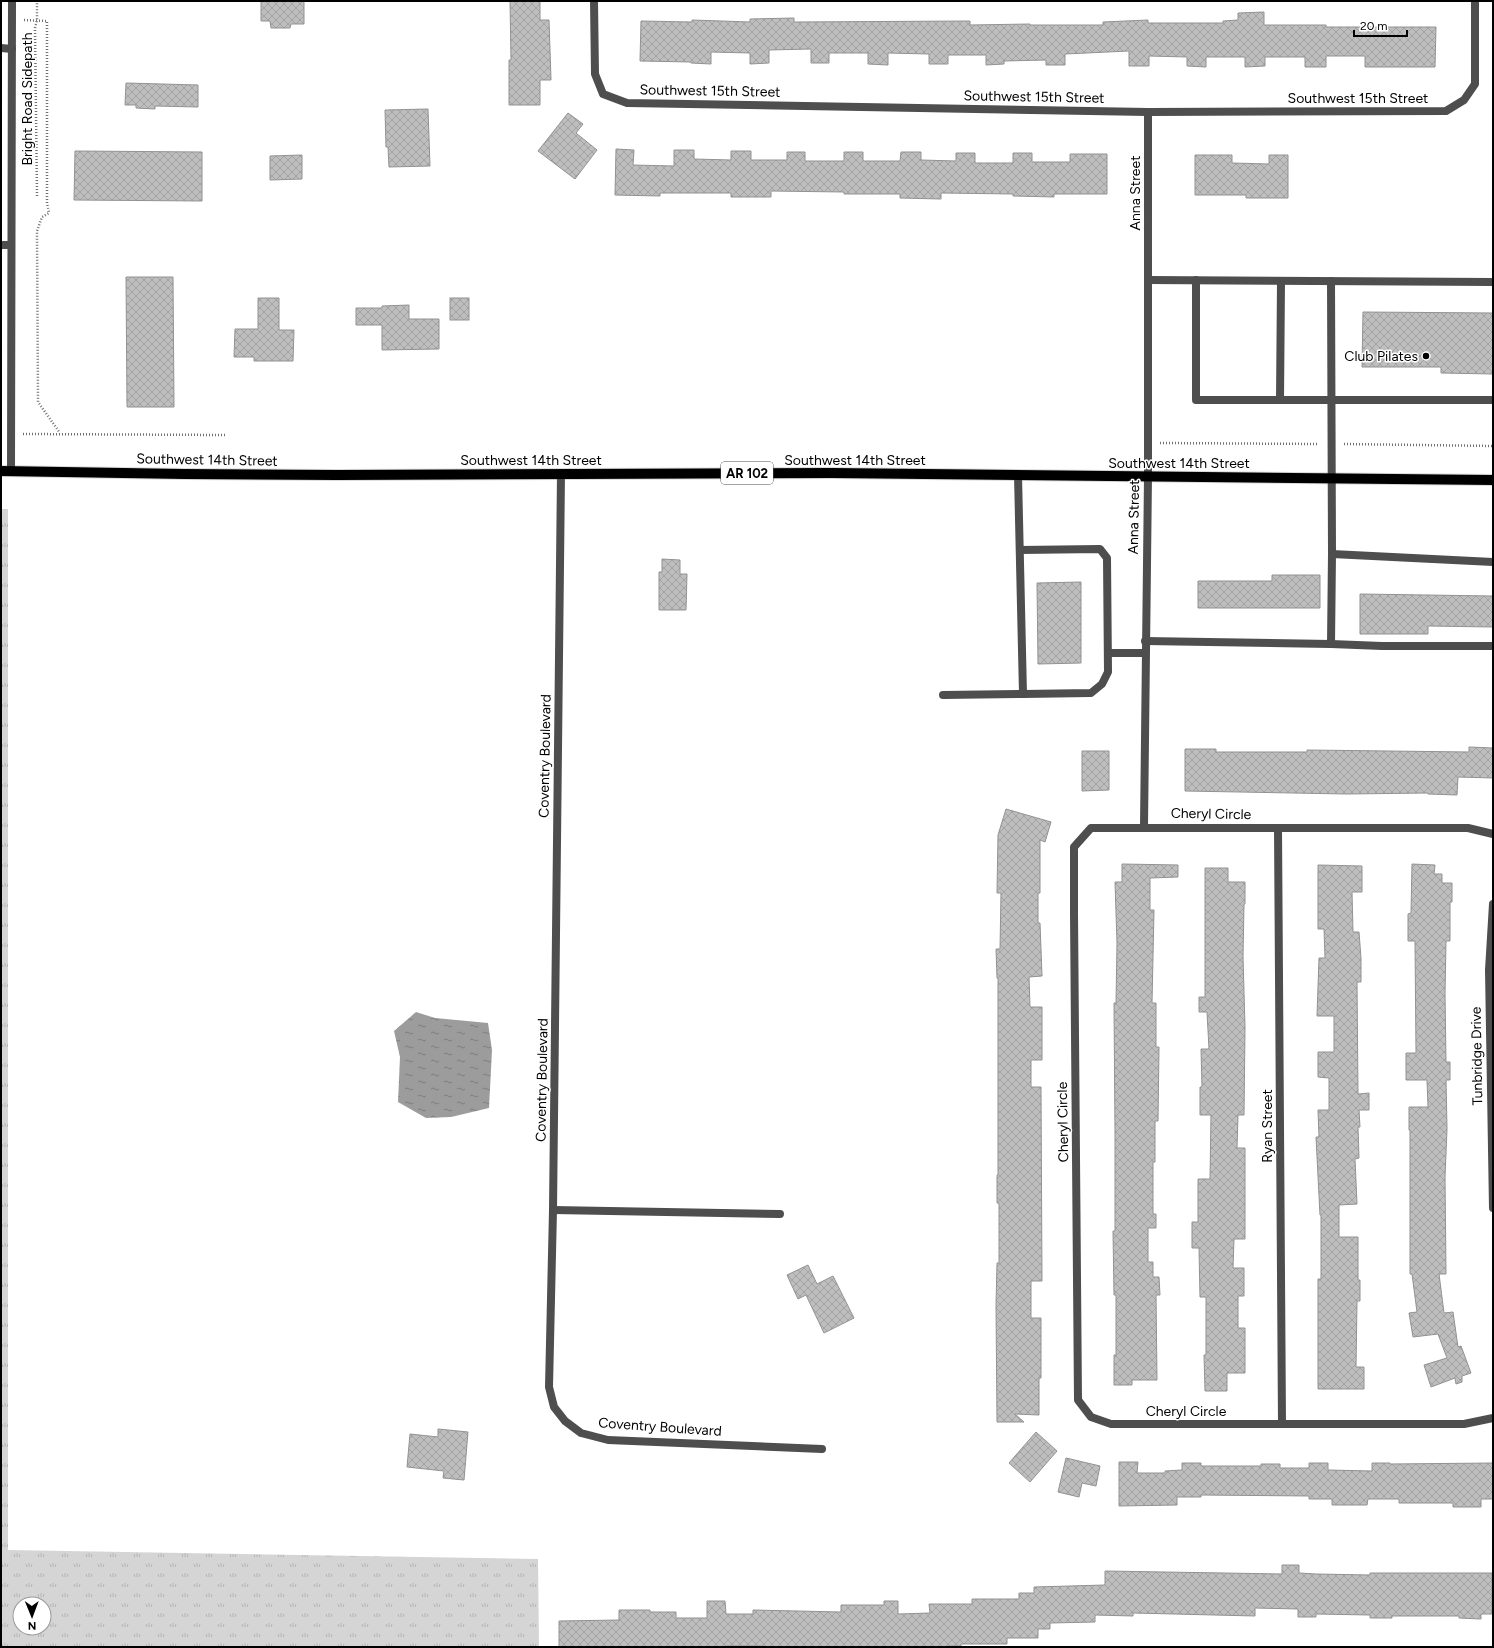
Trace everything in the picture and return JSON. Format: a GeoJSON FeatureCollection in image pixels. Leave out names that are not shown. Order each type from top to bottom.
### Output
{"type":"FeatureCollection","features":[{"type":"Feature","properties":{"kind":"main road","name":"Southwest 14th Street"},"geometry":{"type":"LineString","coordinates":[[6,471],[223,474],[561,473],[1018,475],[1493,480]]}},
{"type":"Feature","properties":{"kind":"street"},"geometry":{"type":"LineString","coordinates":[[6,471],[12,1]]}},
{"type":"Feature","properties":{"kind":"street","name":"Southwest 15th Street"},"geometry":{"type":"LineString","coordinates":[[594,1],[595,74],[603,94],[626,103],[1148,112],[1446,111],[1464,100],[1474,84],[1475,1]]}},
{"type":"Feature","properties":{"kind":"street"},"geometry":{"type":"LineString","coordinates":[[1,48],[12,48]]}},
{"type":"Feature","properties":{"kind":"street","name":"Anna Street"},"geometry":{"type":"LineString","coordinates":[[1144,827],[1148,476],[1148,112]]}},
{"type":"Feature","properties":{"kind":"street"},"geometry":{"type":"LineString","coordinates":[[1,245],[10,245]]}},
{"type":"Feature","properties":{"kind":"street"},"geometry":{"type":"LineString","coordinates":[[1148,280],[1493,282]]}},
{"type":"Feature","properties":{"kind":"street"},"geometry":{"type":"LineString","coordinates":[[1196,280],[1196,400],[1493,400]]}},
{"type":"Feature","properties":{"kind":"street"},"geometry":{"type":"LineString","coordinates":[[1280,400],[1281,281]]}},
{"type":"Feature","properties":{"kind":"street"},"geometry":{"type":"LineString","coordinates":[[1331,281],[1331,644]]}},
{"type":"Feature","properties":{"kind":"street","name":"Coventry Boulevard"},"geometry":{"type":"LineString","coordinates":[[561,473],[553,1210],[549,1387],[554,1407],[565,1421],[581,1433],[608,1440],[822,1449]]}},
{"type":"Feature","properties":{"kind":"street"},"geometry":{"type":"LineString","coordinates":[[1018,475],[1023,694]]}},
{"type":"Feature","properties":{"kind":"street"},"geometry":{"type":"LineString","coordinates":[[943,695],[1091,693],[1102,684],[1108,672],[1107,558],[1100,549],[1020,550]]}},
{"type":"Feature","properties":{"kind":"street"},"geometry":{"type":"LineString","coordinates":[[1332,554],[1493,562]]}},
{"type":"Feature","properties":{"kind":"street"},"geometry":{"type":"LineString","coordinates":[[1145,641],[1382,646],[1493,646]]}},
{"type":"Feature","properties":{"kind":"street"},"geometry":{"type":"LineString","coordinates":[[1108,653],[1145,653]]}},
{"type":"Feature","properties":{"kind":"street","name":"Cheryl Circle"},"geometry":{"type":"LineString","coordinates":[[1493,834],[1468,828],[1092,828],[1074,847],[1078,1400],[1091,1418],[1111,1424],[1464,1424],[1493,1418]]}},
{"type":"Feature","properties":{"kind":"street","name":"Ryan Street"},"geometry":{"type":"LineString","coordinates":[[1278,828],[1282,1424]]}},
{"type":"Feature","properties":{"kind":"street","name":"Tunbridge Drive"},"geometry":{"type":"LineString","coordinates":[[1493,904],[1489,970],[1493,1208]]}},
{"type":"Feature","properties":{"kind":"street"},"geometry":{"type":"LineString","coordinates":[[553,1210],[780,1214]]}},
{"type":"Feature","properties":{"kind":"path","name":"Bright Road Sidepath"},"geometry":{"type":"LineString","coordinates":[[37,1],[37,20],[35,28],[37,196]]}},
{"type":"Feature","properties":{"kind":"path"},"geometry":{"type":"LineString","coordinates":[[23,20],[47,21],[48,213],[42,217],[37,231],[38,402],[60,433]]}},
{"type":"Feature","properties":{"kind":"path"},"geometry":{"type":"LineString","coordinates":[[26,434],[225,435]]}},
{"type":"Feature","properties":{"kind":"path"},"geometry":{"type":"LineString","coordinates":[[1148,442],[1313,444]]}},
{"type":"Feature","properties":{"kind":"path"},"geometry":{"type":"LineString","coordinates":[[1347,444],[1493,446]]}},
{"type":"Feature","properties":{"kind":"green space"},"geometry":{"type":"Polygon","coordinates":[[[1,509],[8,509],[8,1550],[538,1559],[539,1647],[1,1647],[1,509]]]}},
{"type":"Feature","properties":{"kind":"water"},"geometry":{"type":"Polygon","coordinates":[[[416,1012],[435,1018],[488,1023],[492,1050],[489,1108],[451,1117],[426,1118],[398,1102],[400,1057],[394,1031],[416,1012]]]}},
{"type":"Feature","properties":{"kind":"building"},"geometry":{"type":"Polygon","coordinates":[[[261,1],[304,1],[304,24],[291,24],[290,28],[271,28],[270,21],[261,21],[261,1]]]}},
{"type":"Feature","properties":{"kind":"building"},"geometry":{"type":"Polygon","coordinates":[[[510,1],[540,1],[540,20],[549,20],[551,80],[540,80],[540,105],[509,105],[509,60],[511,60],[510,1]]]}},
{"type":"Feature","properties":{"kind":"building"},"geometry":{"type":"Polygon","coordinates":[[[1264,12],[1264,25],[1326,25],[1326,27],[1436,27],[1435,67],[1365,67],[1365,56],[1326,56],[1326,67],[1305,67],[1305,57],[1265,57],[1265,66],[1245,67],[1245,57],[1206,57],[1206,67],[1187,66],[1187,57],[1149,56],[1149,66],[1129,66],[1129,51],[1065,54],[1065,65],[1046,65],[1046,60],[1004,61],[1004,64],[986,65],[986,55],[948,55],[948,64],[929,64],[929,54],[888,53],[888,65],[868,64],[868,53],[829,53],[829,63],[811,63],[811,49],[769,50],[769,63],[750,64],[750,53],[711,52],[711,64],[640,61],[641,21],[692,22],[692,20],[750,22],[750,19],[794,18],[794,22],[970,21],[970,25],[1103,25],[1103,22],[1148,20],[1148,23],[1223,23],[1223,21],[1238,20],[1238,13],[1264,12]]]}},
{"type":"Feature","properties":{"kind":"building"},"geometry":{"type":"Polygon","coordinates":[[[126,83],[198,85],[198,107],[155,106],[155,109],[136,108],[136,105],[125,105],[126,83]]]}},
{"type":"Feature","properties":{"kind":"building"},"geometry":{"type":"Polygon","coordinates":[[[428,109],[430,166],[389,167],[388,147],[386,147],[385,110],[428,109]]]}},
{"type":"Feature","properties":{"kind":"building"},"geometry":{"type":"Polygon","coordinates":[[[568,113],[583,124],[576,133],[597,150],[575,179],[538,151],[568,113]]]}},
{"type":"Feature","properties":{"kind":"building"},"geometry":{"type":"Polygon","coordinates":[[[616,149],[634,150],[633,165],[674,166],[674,150],[694,150],[694,159],[731,160],[731,151],[751,151],[751,160],[787,160],[787,152],[805,152],[805,161],[844,161],[844,152],[863,152],[863,161],[900,161],[901,152],[921,152],[921,160],[956,161],[956,153],[975,153],[975,163],[1013,163],[1013,153],[1032,153],[1032,162],[1070,162],[1070,154],[1107,154],[1107,194],[1054,194],[1054,197],[1013,196],[1013,194],[941,193],[941,199],[900,198],[900,194],[844,194],[844,192],[771,191],[771,197],[731,197],[731,193],[660,193],[660,196],[615,195],[616,149]]]}},
{"type":"Feature","properties":{"kind":"building"},"geometry":{"type":"Polygon","coordinates":[[[75,151],[202,152],[202,201],[74,200],[75,151]]]}},
{"type":"Feature","properties":{"kind":"building"},"geometry":{"type":"Polygon","coordinates":[[[302,155],[302,179],[270,180],[270,156],[302,155]]]}},
{"type":"Feature","properties":{"kind":"building"},"geometry":{"type":"Polygon","coordinates":[[[1195,155],[1232,155],[1232,163],[1269,164],[1269,155],[1288,155],[1288,198],[1246,198],[1246,195],[1195,195],[1195,155]]]}},
{"type":"Feature","properties":{"kind":"building"},"geometry":{"type":"Polygon","coordinates":[[[126,277],[173,277],[174,407],[127,407],[126,277]]]}},
{"type":"Feature","properties":{"kind":"building"},"geometry":{"type":"Polygon","coordinates":[[[258,298],[279,298],[279,330],[294,330],[293,361],[254,361],[254,357],[234,357],[235,329],[258,329],[258,298]]]}},
{"type":"Feature","properties":{"kind":"building"},"geometry":{"type":"Polygon","coordinates":[[[450,298],[469,298],[469,320],[450,320],[450,298]]]}},
{"type":"Feature","properties":{"kind":"building"},"geometry":{"type":"Polygon","coordinates":[[[409,305],[409,319],[439,319],[439,349],[382,350],[382,325],[356,325],[356,308],[382,308],[382,306],[409,305]]]}},
{"type":"Feature","properties":{"kind":"building"},"geometry":{"type":"Polygon","coordinates":[[[1363,312],[1493,313],[1493,374],[1441,373],[1441,367],[1362,367],[1363,312]]]}},
{"type":"Feature","properties":{"kind":"building"},"geometry":{"type":"Polygon","coordinates":[[[662,559],[680,560],[680,574],[687,574],[686,610],[659,610],[659,572],[662,572],[662,559]]]}},
{"type":"Feature","properties":{"kind":"building"},"geometry":{"type":"Polygon","coordinates":[[[1272,575],[1320,575],[1320,608],[1198,608],[1198,581],[1272,581],[1272,575]]]}},
{"type":"Feature","properties":{"kind":"building"},"geometry":{"type":"Polygon","coordinates":[[[1081,582],[1081,663],[1038,664],[1037,583],[1081,582]]]}},
{"type":"Feature","properties":{"kind":"building"},"geometry":{"type":"Polygon","coordinates":[[[1360,594],[1493,596],[1493,627],[1428,626],[1428,634],[1360,634],[1360,594]]]}},
{"type":"Feature","properties":{"kind":"building"},"geometry":{"type":"Polygon","coordinates":[[[1469,747],[1493,748],[1493,778],[1458,777],[1457,795],[1428,793],[1346,794],[1185,791],[1185,749],[1216,749],[1216,752],[1307,752],[1307,750],[1469,752],[1469,747]]]}},
{"type":"Feature","properties":{"kind":"building"},"geometry":{"type":"Polygon","coordinates":[[[1082,751],[1109,751],[1109,790],[1082,791],[1082,751]]]}},
{"type":"Feature","properties":{"kind":"building"},"geometry":{"type":"Polygon","coordinates":[[[1006,809],[1051,822],[1045,842],[1040,840],[1040,893],[1038,893],[1038,923],[1040,923],[1042,976],[1029,977],[1030,1007],[1042,1007],[1042,1060],[1031,1060],[1031,1087],[1041,1087],[1042,1281],[1031,1281],[1031,1318],[1041,1318],[1041,1378],[1039,1378],[1039,1415],[1015,1414],[1024,1422],[997,1422],[996,1305],[997,1263],[999,1263],[999,1203],[997,1203],[998,978],[996,949],[1000,949],[1001,893],[997,893],[998,835],[1006,809]]]}},
{"type":"Feature","properties":{"kind":"building"},"geometry":{"type":"Polygon","coordinates":[[[1122,864],[1178,865],[1178,877],[1150,878],[1150,910],[1154,910],[1152,1003],[1156,1003],[1156,1047],[1159,1047],[1158,1121],[1155,1121],[1155,1162],[1153,1162],[1153,1214],[1156,1214],[1156,1228],[1148,1228],[1148,1262],[1153,1262],[1153,1277],[1159,1277],[1160,1295],[1156,1295],[1157,1380],[1132,1380],[1132,1385],[1114,1385],[1114,1355],[1116,1355],[1116,1295],[1114,1295],[1113,1231],[1115,1231],[1114,1003],[1116,1003],[1117,943],[1115,882],[1122,882],[1122,864]]]}},
{"type":"Feature","properties":{"kind":"building"},"geometry":{"type":"Polygon","coordinates":[[[1412,864],[1435,865],[1434,874],[1442,874],[1442,883],[1452,883],[1452,902],[1450,902],[1450,941],[1446,941],[1445,994],[1446,1062],[1450,1062],[1450,1080],[1446,1080],[1446,1274],[1439,1274],[1444,1313],[1453,1312],[1458,1347],[1461,1346],[1471,1373],[1462,1376],[1462,1382],[1456,1384],[1455,1378],[1431,1387],[1424,1365],[1447,1358],[1438,1334],[1413,1337],[1409,1313],[1417,1312],[1412,1274],[1410,1274],[1409,1107],[1428,1107],[1427,1080],[1406,1080],[1406,1053],[1416,1053],[1415,941],[1408,941],[1408,914],[1411,913],[1412,864]]]}},
{"type":"Feature","properties":{"kind":"building"},"geometry":{"type":"Polygon","coordinates":[[[1318,865],[1362,866],[1362,892],[1352,892],[1353,932],[1359,932],[1361,958],[1361,982],[1357,982],[1358,1094],[1369,1093],[1369,1110],[1359,1110],[1359,1158],[1355,1159],[1357,1204],[1339,1205],[1339,1237],[1358,1237],[1358,1280],[1360,1280],[1360,1301],[1357,1301],[1356,1367],[1364,1367],[1364,1389],[1318,1389],[1318,1279],[1321,1279],[1321,1215],[1316,1137],[1319,1137],[1318,1110],[1329,1110],[1329,1078],[1318,1077],[1318,1052],[1334,1052],[1334,1016],[1317,1016],[1319,958],[1325,958],[1324,929],[1318,929],[1318,865]]]}},
{"type":"Feature","properties":{"kind":"building"},"geometry":{"type":"Polygon","coordinates":[[[1205,868],[1228,868],[1228,882],[1245,882],[1243,956],[1245,1027],[1244,1115],[1238,1115],[1237,1148],[1245,1148],[1245,1239],[1234,1239],[1233,1268],[1244,1268],[1244,1296],[1238,1296],[1238,1328],[1245,1328],[1245,1373],[1227,1373],[1227,1391],[1205,1391],[1204,1355],[1206,1355],[1206,1297],[1200,1297],[1199,1248],[1192,1248],[1192,1222],[1198,1222],[1198,1179],[1210,1179],[1211,1115],[1200,1115],[1200,1087],[1202,1087],[1201,1049],[1209,1049],[1207,1012],[1199,1012],[1199,997],[1205,997],[1205,868]]]}},
{"type":"Feature","properties":{"kind":"building"},"geometry":{"type":"Polygon","coordinates":[[[808,1265],[817,1284],[833,1276],[854,1318],[824,1333],[806,1295],[798,1299],[787,1275],[808,1265]]]}},
{"type":"Feature","properties":{"kind":"building"},"geometry":{"type":"Polygon","coordinates":[[[438,1429],[468,1432],[464,1480],[443,1478],[444,1471],[407,1467],[410,1434],[438,1437],[438,1429]]]}},
{"type":"Feature","properties":{"kind":"building"},"geometry":{"type":"Polygon","coordinates":[[[1036,1432],[1057,1451],[1030,1482],[1009,1463],[1036,1432]]]}},
{"type":"Feature","properties":{"kind":"building"},"geometry":{"type":"Polygon","coordinates":[[[1066,1458],[1100,1466],[1096,1486],[1082,1483],[1079,1497],[1058,1492],[1066,1458]]]}},
{"type":"Feature","properties":{"kind":"building"},"geometry":{"type":"Polygon","coordinates":[[[1119,1462],[1138,1462],[1137,1473],[1165,1473],[1165,1471],[1182,1470],[1182,1463],[1201,1463],[1201,1466],[1261,1466],[1261,1464],[1280,1464],[1280,1468],[1309,1468],[1309,1463],[1328,1463],[1328,1470],[1372,1471],[1372,1463],[1493,1463],[1493,1499],[1481,1499],[1481,1507],[1453,1507],[1453,1503],[1399,1503],[1399,1499],[1368,1499],[1367,1505],[1332,1505],[1332,1499],[1309,1499],[1309,1496],[1201,1495],[1201,1497],[1177,1497],[1177,1505],[1119,1506],[1119,1462]]]}},
{"type":"Feature","properties":{"kind":"building"},"geometry":{"type":"Polygon","coordinates":[[[1282,1565],[1299,1565],[1299,1573],[1316,1574],[1370,1575],[1370,1573],[1492,1573],[1492,1614],[1481,1614],[1481,1619],[1459,1618],[1459,1616],[1392,1616],[1392,1618],[1370,1618],[1370,1615],[1316,1614],[1316,1617],[1298,1617],[1298,1609],[1255,1608],[1255,1616],[1133,1613],[1133,1616],[1095,1615],[1095,1622],[1050,1623],[1050,1629],[1038,1629],[1038,1638],[1007,1638],[1007,1644],[961,1644],[961,1646],[948,1647],[559,1647],[559,1621],[619,1620],[619,1610],[676,1612],[676,1618],[707,1618],[707,1601],[725,1601],[726,1614],[753,1614],[753,1610],[841,1612],[841,1605],[884,1605],[884,1601],[898,1601],[898,1614],[930,1613],[929,1604],[972,1604],[972,1599],[1019,1599],[1019,1593],[1034,1593],[1034,1587],[1105,1585],[1105,1571],[1282,1574],[1282,1565]]]}},
{"type":"Feature","properties":{"kind":"place","name":"Club Pilates"},"geometry":{"type":"Point","coordinates":[1426,356]}}]}
